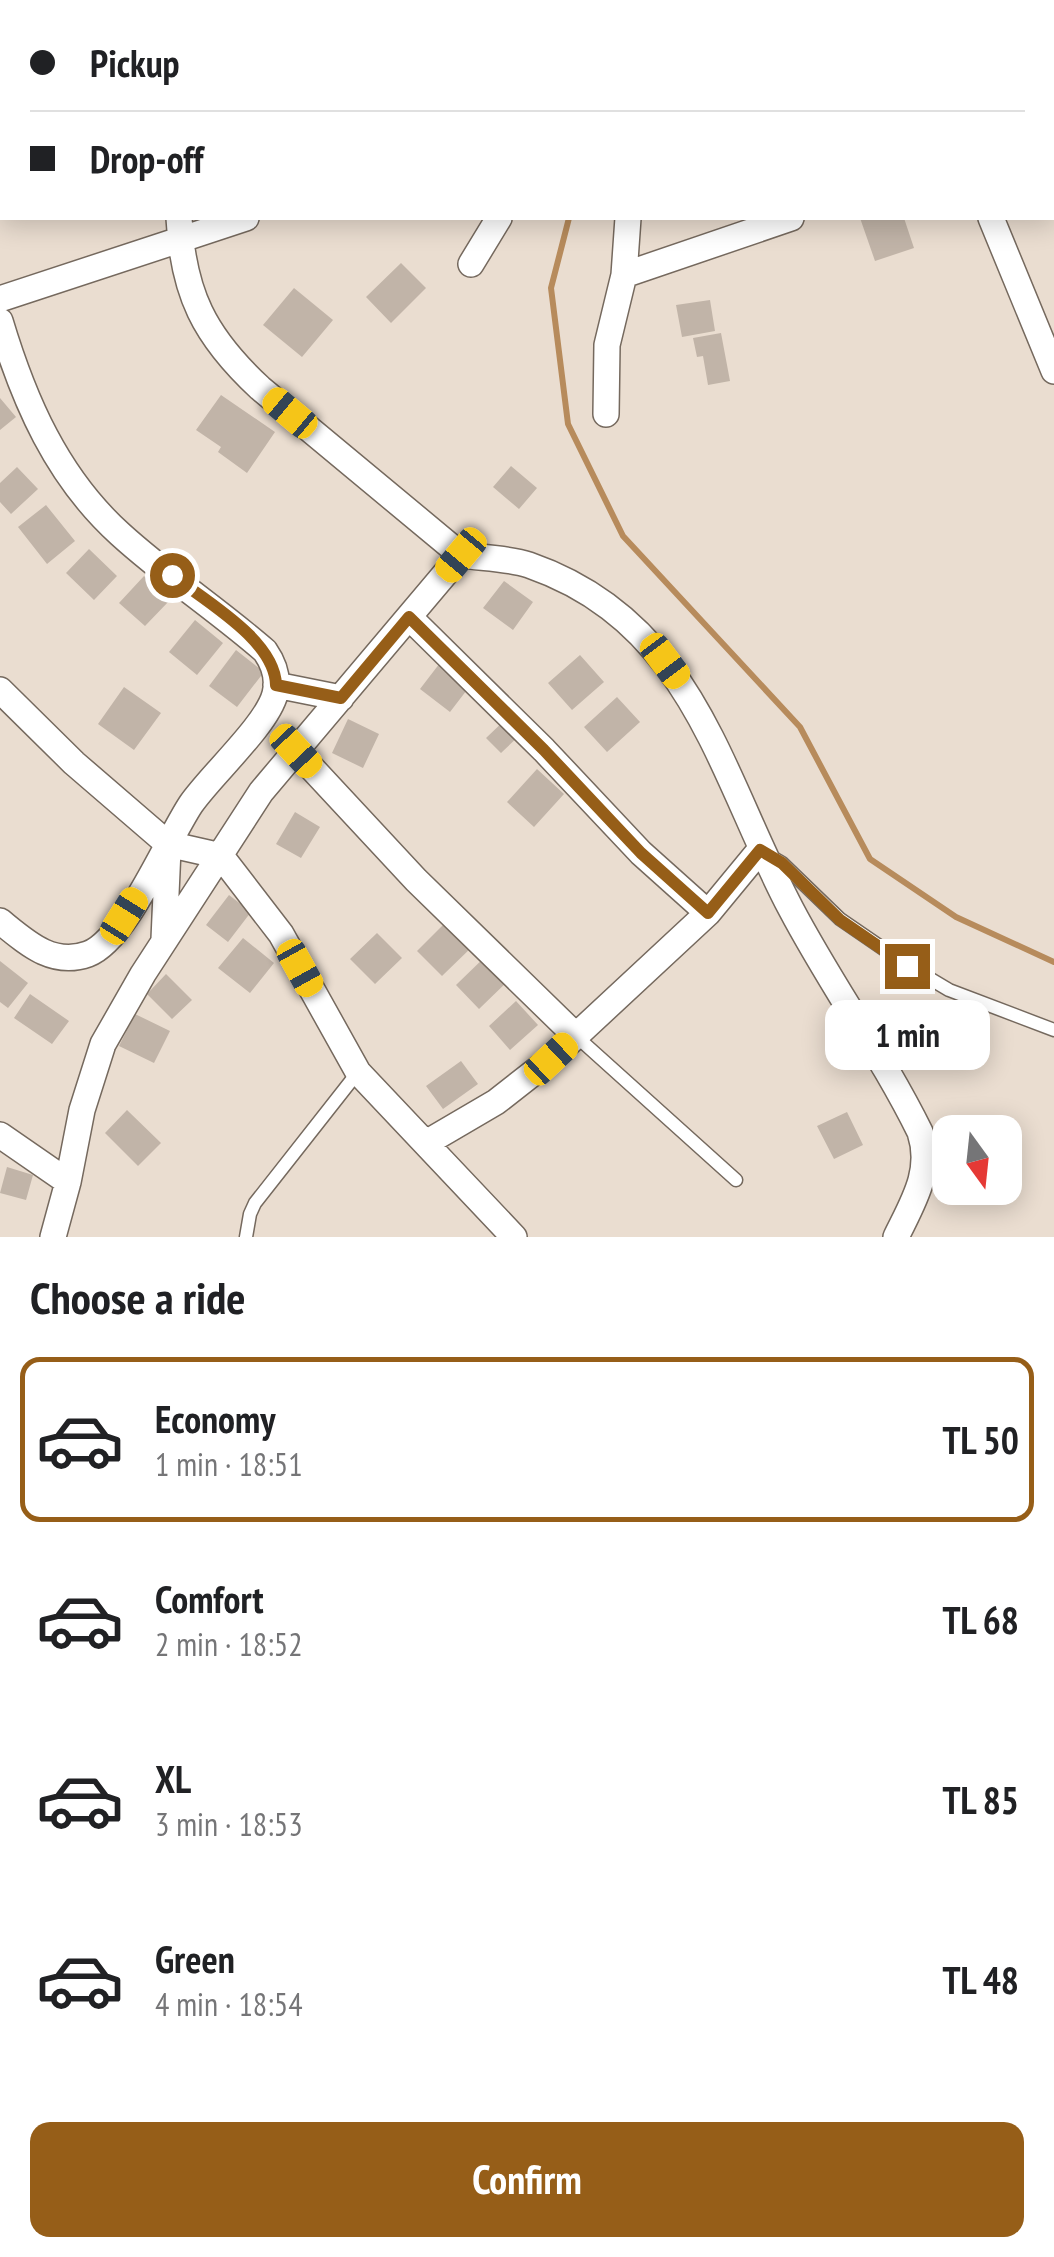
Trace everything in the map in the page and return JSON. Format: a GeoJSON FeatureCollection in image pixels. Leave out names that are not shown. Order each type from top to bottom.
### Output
{"type":"FeatureCollection","features":[{"type":"Feature","properties":{"kind":"street"},"geometry":{"type":"LineString","coordinates":[[0,300],[179,228],[233,220]]}},
{"type":"Feature","properties":{"kind":"street"},"geometry":{"type":"LineString","coordinates":[[471,264],[498,220]]}},
{"type":"Feature","properties":{"kind":"street"},"geometry":{"type":"LineString","coordinates":[[606,414],[607,345],[624,275],[628,220]]}},
{"type":"Feature","properties":{"kind":"street"},"geometry":{"type":"LineString","coordinates":[[624,275],[785,220]]}},
{"type":"Feature","properties":{"kind":"street"},"geometry":{"type":"LineString","coordinates":[[992,220],[1054,370]]}},
{"type":"Feature","properties":{"kind":"street"},"geometry":{"type":"LineString","coordinates":[[179,228],[190,295],[230,358],[260,388],[461,555],[525,564],[603,604],[648,642],[686,689],[704,718],[760,850],[822,969],[920,1132],[925,1154],[922,1179],[896,1237]]}},
{"type":"Feature","properties":{"kind":"street"},"geometry":{"type":"LineString","coordinates":[[0,321],[36,420],[76,486],[119,533],[265,650],[276,674],[270,707],[191,804],[109,941],[86,955],[49,955],[0,921]]}},
{"type":"Feature","properties":{"kind":"street"},"geometry":{"type":"LineString","coordinates":[[52,1237],[82,1110],[103,1044],[164,942],[262,792],[461,555]]}},
{"type":"Feature","properties":{"kind":"street"},"geometry":{"type":"LineString","coordinates":[[409,617],[544,750],[641,853],[708,913]]}},
{"type":"Feature","properties":{"kind":"street"},"geometry":{"type":"LineString","coordinates":[[276,685],[341,698]]}},
{"type":"Feature","properties":{"kind":"street"},"geometry":{"type":"LineString","coordinates":[[0,690],[74,763],[168,844],[221,856],[281,934],[358,1072],[514,1237]]}},
{"type":"Feature","properties":{"kind":"street"},"geometry":{"type":"LineString","coordinates":[[296,751],[416,880],[576,1036]]}},
{"type":"Feature","properties":{"kind":"street"},"geometry":{"type":"LineString","coordinates":[[164,942],[168,844]]}},
{"type":"Feature","properties":{"kind":"street"},"geometry":{"type":"LineString","coordinates":[[426,1143],[496,1102],[576,1036],[708,913],[760,850]]}},
{"type":"Feature","properties":{"kind":"street"},"geometry":{"type":"LineString","coordinates":[[0,1135],[68,1182]]}},
{"type":"Feature","properties":{"kind":"lane"},"geometry":{"type":"LineString","coordinates":[[760,850],[782,863],[840,920],[907,966],[949,990],[1054,1030]]}},
{"type":"Feature","properties":{"kind":"lane"},"geometry":{"type":"LineString","coordinates":[[576,1036],[736,1180]]}},
{"type":"Feature","properties":{"kind":"lane"},"geometry":{"type":"LineString","coordinates":[[246,1237],[255,1202],[358,1072]]}},
{"type":"Feature","properties":{"kind":"building"},"geometry":{"type":"Polygon","coordinates":[[[861,220],[905,220],[914,248],[875,261],[861,220]]]}},
{"type":"Feature","properties":{"kind":"building"},"geometry":{"type":"Polygon","coordinates":[[[401,263],[426,288],[391,323],[366,297],[401,263]]]}},
{"type":"Feature","properties":{"kind":"building"},"geometry":{"type":"Polygon","coordinates":[[[294,288],[333,320],[302,357],[263,325],[294,288]]]}},
{"type":"Feature","properties":{"kind":"building"},"geometry":{"type":"Polygon","coordinates":[[[710,300],[715,331],[682,337],[676,305],[710,300]]]}},
{"type":"Feature","properties":{"kind":"building"},"geometry":{"type":"Polygon","coordinates":[[[721,333],[730,381],[708,385],[703,356],[697,357],[693,338],[721,333]]]}},
{"type":"Feature","properties":{"kind":"building"},"geometry":{"type":"Polygon","coordinates":[[[221,395],[275,432],[247,473],[218,452],[221,447],[196,430],[221,395]]]}},
{"type":"Feature","properties":{"kind":"building"},"geometry":{"type":"Polygon","coordinates":[[[0,398],[16,417],[0,430],[0,398]]]}},
{"type":"Feature","properties":{"kind":"building"},"geometry":{"type":"Polygon","coordinates":[[[511,466],[537,488],[519,509],[493,487],[511,466]]]}},
{"type":"Feature","properties":{"kind":"building"},"geometry":{"type":"Polygon","coordinates":[[[17,467],[38,489],[11,514],[0,502],[0,483],[17,467]]]}},
{"type":"Feature","properties":{"kind":"building"},"geometry":{"type":"Polygon","coordinates":[[[46,505],[75,541],[47,564],[18,527],[46,505]]]}},
{"type":"Feature","properties":{"kind":"building"},"geometry":{"type":"Polygon","coordinates":[[[89,549],[117,576],[94,600],[66,573],[89,549]]]}},
{"type":"Feature","properties":{"kind":"building"},"geometry":{"type":"Polygon","coordinates":[[[144,576],[170,600],[145,626],[119,603],[144,576]]]}},
{"type":"Feature","properties":{"kind":"building"},"geometry":{"type":"Polygon","coordinates":[[[504,581],[533,602],[513,630],[483,608],[504,581]]]}},
{"type":"Feature","properties":{"kind":"building"},"geometry":{"type":"Polygon","coordinates":[[[195,620],[223,643],[197,675],[169,652],[195,620]]]}},
{"type":"Feature","properties":{"kind":"building"},"geometry":{"type":"Polygon","coordinates":[[[236,650],[264,672],[237,707],[209,686],[236,650]]]}},
{"type":"Feature","properties":{"kind":"building"},"geometry":{"type":"Polygon","coordinates":[[[580,655],[604,682],[572,710],[548,683],[580,655]]]}},
{"type":"Feature","properties":{"kind":"building"},"geometry":{"type":"Polygon","coordinates":[[[443,659],[473,682],[450,712],[420,689],[443,659]]]}},
{"type":"Feature","properties":{"kind":"building"},"geometry":{"type":"Polygon","coordinates":[[[124,687],[161,713],[134,750],[98,724],[124,687]]]}},
{"type":"Feature","properties":{"kind":"building"},"geometry":{"type":"Polygon","coordinates":[[[617,697],[640,722],[607,752],[584,727],[617,697]]]}},
{"type":"Feature","properties":{"kind":"building"},"geometry":{"type":"Polygon","coordinates":[[[507,718],[521,734],[501,753],[486,738],[507,718]]]}},
{"type":"Feature","properties":{"kind":"building"},"geometry":{"type":"Polygon","coordinates":[[[348,719],[379,734],[363,768],[332,753],[348,719]]]}},
{"type":"Feature","properties":{"kind":"building"},"geometry":{"type":"Polygon","coordinates":[[[537,769],[564,794],[534,827],[507,802],[537,769]]]}},
{"type":"Feature","properties":{"kind":"building"},"geometry":{"type":"Polygon","coordinates":[[[295,812],[320,827],[301,858],[276,844],[295,812]]]}},
{"type":"Feature","properties":{"kind":"building"},"geometry":{"type":"Polygon","coordinates":[[[229,895],[251,912],[228,942],[206,925],[229,895]]]}},
{"type":"Feature","properties":{"kind":"building"},"geometry":{"type":"Polygon","coordinates":[[[450,918],[475,944],[442,976],[417,951],[450,918]]]}},
{"type":"Feature","properties":{"kind":"building"},"geometry":{"type":"Polygon","coordinates":[[[377,933],[402,958],[375,984],[350,959],[377,933]]]}},
{"type":"Feature","properties":{"kind":"building"},"geometry":{"type":"Polygon","coordinates":[[[243,938],[274,963],[250,993],[218,968],[243,938]]]}},
{"type":"Feature","properties":{"kind":"building"},"geometry":{"type":"Polygon","coordinates":[[[489,953],[512,977],[479,1009],[456,985],[489,953]]]}},
{"type":"Feature","properties":{"kind":"building"},"geometry":{"type":"Polygon","coordinates":[[[0,961],[28,983],[8,1008],[0,1002],[0,961]]]}},
{"type":"Feature","properties":{"kind":"building"},"geometry":{"type":"Polygon","coordinates":[[[166,974],[192,1000],[172,1019],[147,994],[166,974]]]}},
{"type":"Feature","properties":{"kind":"building"},"geometry":{"type":"Polygon","coordinates":[[[30,994],[69,1021],[52,1044],[14,1018],[30,994]]]}},
{"type":"Feature","properties":{"kind":"building"},"geometry":{"type":"Polygon","coordinates":[[[516,1001],[538,1025],[510,1050],[489,1026],[516,1001]]]}},
{"type":"Feature","properties":{"kind":"building"},"geometry":{"type":"Polygon","coordinates":[[[135,1014],[170,1031],[154,1063],[119,1046],[135,1014]]]}},
{"type":"Feature","properties":{"kind":"building"},"geometry":{"type":"Polygon","coordinates":[[[461,1061],[478,1084],[443,1109],[426,1086],[461,1061]]]}},
{"type":"Feature","properties":{"kind":"building"},"geometry":{"type":"Polygon","coordinates":[[[127,1110],[161,1143],[138,1166],[105,1133],[127,1110]]]}},
{"type":"Feature","properties":{"kind":"building"},"geometry":{"type":"Polygon","coordinates":[[[847,1112],[863,1145],[834,1159],[817,1126],[847,1112]]]}},
{"type":"Feature","properties":{"kind":"building"},"geometry":{"type":"Polygon","coordinates":[[[7,1167],[33,1175],[26,1200],[0,1193],[7,1167]]]}},
{"type":"Feature","properties":{"kind":"waterway"},"geometry":{"type":"LineString","coordinates":[[568,220],[551,288],[568,424],[623,536],[800,727],[870,859],[956,917],[1054,962]]}},
{"type":"Feature","properties":{"kind":"route"},"geometry":{"type":"LineString","coordinates":[[172,575],[265,650],[276,674],[276,685],[341,698],[409,617],[544,750],[641,853],[708,913],[760,850],[782,863],[840,920],[907,966]]}}]}
